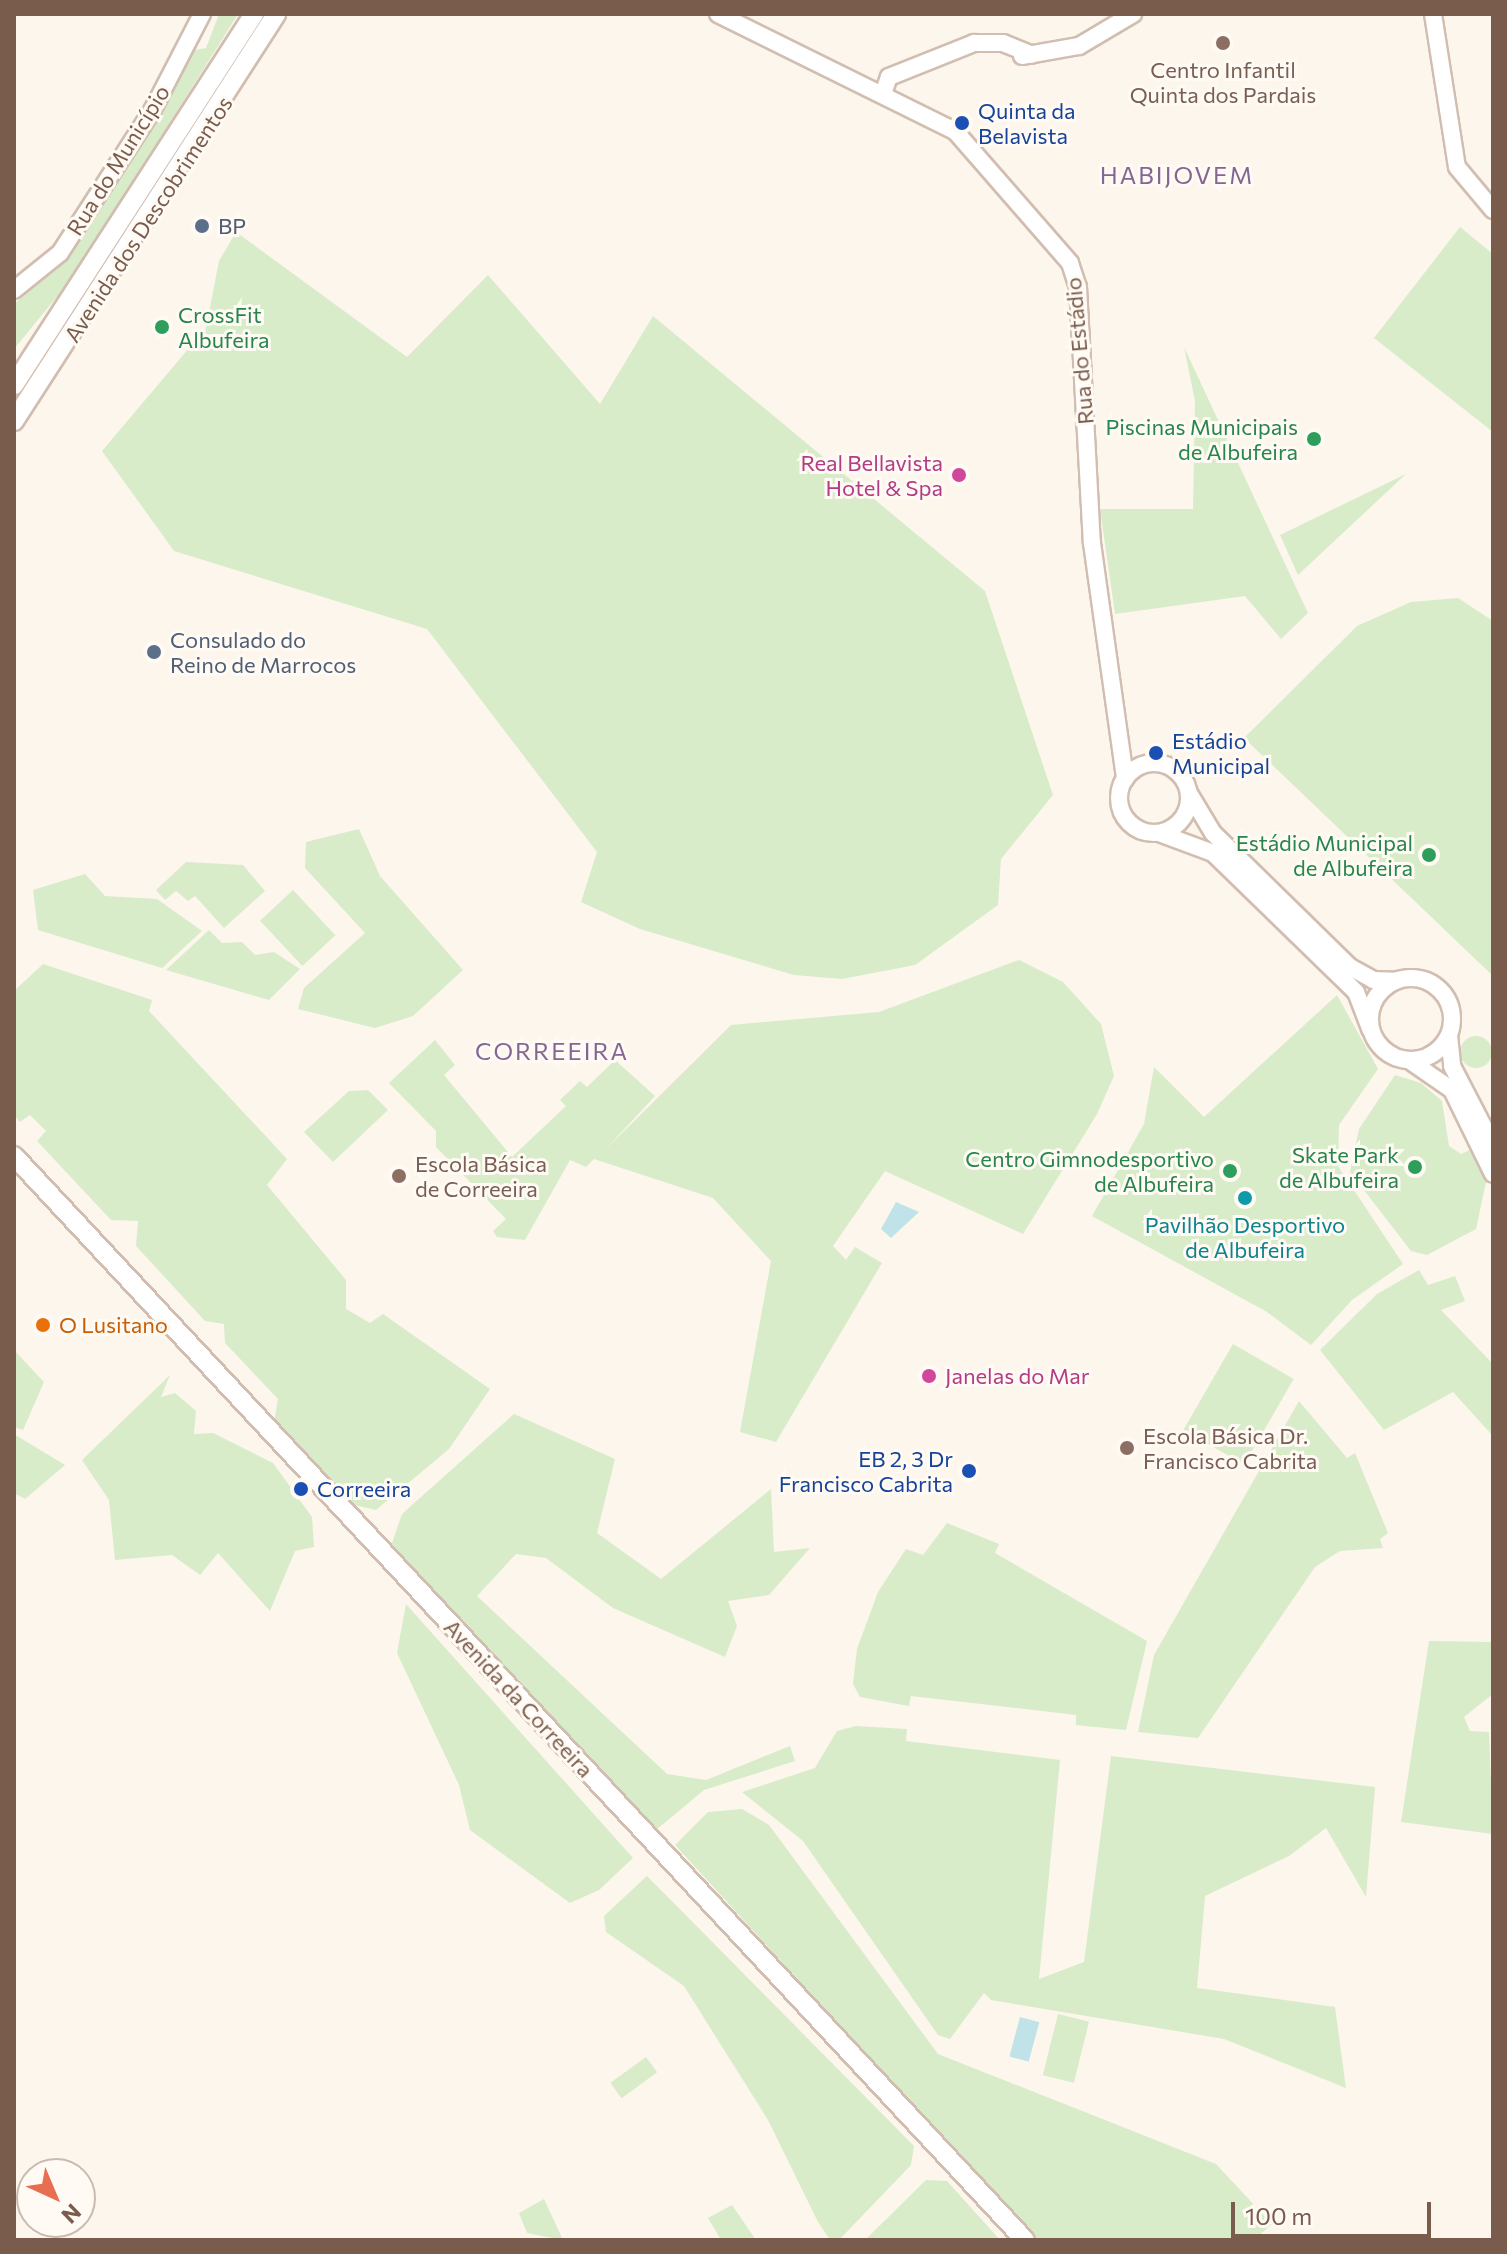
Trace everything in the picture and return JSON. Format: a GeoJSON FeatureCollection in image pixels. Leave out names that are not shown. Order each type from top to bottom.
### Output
{"type":"FeatureCollection","features":[{"type":"Feature","properties":{"kind":"main road","name":"Avenida dos Descobrimentos"},"geometry":{"type":"LineString","coordinates":[[14,385],[254,14]]}},
{"type":"Feature","properties":{"kind":"main road","name":"Avenida dos Descobrimentos"},"geometry":{"type":"LineString","coordinates":[[14,421],[276,14]]}},
{"type":"Feature","properties":{"kind":"main road","name":"Avenida da Correeira"},"geometry":{"type":"LineString","coordinates":[[14,1156],[1025,2240]]}},
{"type":"Feature","properties":{"kind":"main road","name":"Avenida da Correeira"},"geometry":{"type":"LineString","coordinates":[[14,1169],[1013,2240]]}},
{"type":"Feature","properties":{"kind":"street","name":"Rua do Município"},"geometry":{"type":"LineString","coordinates":[[14,290],[60,253],[153,109],[202,14]]}},
{"type":"Feature","properties":{"kind":"street","name":"Rua do Estádio"},"geometry":{"type":"LineString","coordinates":[[718,14],[883,94],[975,147],[1070,263],[1078,287],[1092,543],[1122,732],[1125,779],[1123,815],[1136,829],[1159,833],[1213,853],[1356,992],[1370,1029]]}},
{"type":"Feature","properties":{"kind":"street"},"geometry":{"type":"LineString","coordinates":[[883,94],[889,77],[962,46],[989,43],[1032,55],[1079,46],[1133,14]]}},
{"type":"Feature","properties":{"kind":"street"},"geometry":{"type":"LineString","coordinates":[[1433,14],[1457,167],[1493,210]]}},
{"type":"Feature","properties":{"kind":"street"},"geometry":{"type":"LineString","coordinates":[[1122,732],[1154,763],[1183,777],[1213,833],[1350,967],[1373,980],[1420,979],[1441,990],[1452,1012],[1449,1035],[1452,1066],[1493,1145]]}},
{"type":"Feature","properties":{"kind":"street"},"geometry":{"type":"LineString","coordinates":[[1125,779],[1154,763]]}},
{"type":"Feature","properties":{"kind":"street"},"geometry":{"type":"LineString","coordinates":[[1159,833],[1185,817],[1189,793]]}},
{"type":"Feature","properties":{"kind":"street"},"geometry":{"type":"LineString","coordinates":[[1396,981],[1376,996],[1370,1029],[1381,1049],[1410,1061],[1452,1090],[1493,1174]]}},
{"type":"Feature","properties":{"kind":"street"},"geometry":{"type":"LineString","coordinates":[[1410,1061],[1431,1056],[1449,1035]]}},
{"type":"Feature","properties":{"kind":"green space"},"geometry":{"type":"Polygon","coordinates":[[[219,14],[238,14],[74,276],[14,349],[14,304],[57,269],[194,50],[206,48],[219,14]]]}},
{"type":"Feature","properties":{"kind":"green space"},"geometry":{"type":"Polygon","coordinates":[[[1460,227],[1493,254],[1493,432],[1374,338],[1460,227]]]}},
{"type":"Feature","properties":{"kind":"green space"},"geometry":{"type":"Polygon","coordinates":[[[236,232],[407,357],[488,275],[600,404],[653,316],[985,591],[1053,795],[1001,859],[998,905],[915,965],[842,979],[794,975],[640,929],[581,902],[597,852],[427,629],[174,551],[102,451],[206,328],[219,261],[236,232]]]}},
{"type":"Feature","properties":{"kind":"green space"},"geometry":{"type":"Polygon","coordinates":[[[1184,347],[1308,613],[1281,639],[1245,596],[1115,614],[1100,509],[1193,509],[1195,401],[1184,347]]]}},
{"type":"Feature","properties":{"kind":"green space"},"geometry":{"type":"Polygon","coordinates":[[[1406,474],[1298,575],[1280,535],[1406,474]]]}},
{"type":"Feature","properties":{"kind":"green space","name":"Estádio Municipal de Albufeira"},"geometry":{"type":"Polygon","coordinates":[[[1458,598],[1493,621],[1493,976],[1244,738],[1357,626],[1411,602],[1458,598]]]}},
{"type":"Feature","properties":{"kind":"green space"},"geometry":{"type":"Polygon","coordinates":[[[359,829],[380,876],[463,970],[413,1016],[375,1028],[298,1009],[304,988],[365,933],[305,868],[306,842],[359,829]]]}},
{"type":"Feature","properties":{"kind":"green space"},"geometry":{"type":"Polygon","coordinates":[[[186,862],[243,865],[265,891],[224,928],[195,896],[188,901],[176,891],[165,900],[156,890],[186,862]]]}},
{"type":"Feature","properties":{"kind":"green space"},"geometry":{"type":"Polygon","coordinates":[[[85,874],[105,896],[157,899],[202,931],[162,968],[38,930],[33,890],[85,874]]]}},
{"type":"Feature","properties":{"kind":"green space"},"geometry":{"type":"Polygon","coordinates":[[[293,890],[335,935],[302,966],[260,921],[293,890]]]}},
{"type":"Feature","properties":{"kind":"green space"},"geometry":{"type":"Polygon","coordinates":[[[209,930],[222,943],[242,942],[255,955],[274,952],[300,969],[269,1000],[166,970],[209,930]]]}},
{"type":"Feature","properties":{"kind":"green space"},"geometry":{"type":"Polygon","coordinates":[[[1019,960],[1063,982],[1101,1024],[1114,1076],[1097,1114],[1023,1234],[885,1171],[833,1246],[846,1260],[855,1247],[882,1263],[776,1442],[740,1432],[771,1261],[713,1198],[594,1159],[586,1167],[570,1160],[525,1240],[497,1237],[493,1231],[506,1219],[436,1147],[436,1131],[389,1083],[435,1040],[455,1065],[444,1075],[512,1157],[566,1106],[560,1100],[580,1081],[587,1087],[615,1060],[655,1096],[606,1149],[731,1025],[879,1012],[1019,960]]]}},
{"type":"Feature","properties":{"kind":"green space"},"geometry":{"type":"Polygon","coordinates":[[[43,964],[152,1000],[149,1011],[287,1159],[267,1185],[346,1280],[346,1309],[370,1323],[383,1314],[490,1389],[449,1449],[376,1510],[350,1504],[274,1422],[278,1399],[225,1343],[224,1324],[205,1321],[136,1246],[138,1221],[111,1220],[37,1141],[46,1131],[30,1115],[20,1122],[14,1115],[14,991],[43,964]]]}},
{"type":"Feature","properties":{"kind":"green space","name":"Centro Gimnodesportivo de Albufeira"},"geometry":{"type":"Polygon","coordinates":[[[1337,995],[1378,1069],[1339,1125],[1338,1166],[1403,1264],[1352,1300],[1311,1345],[1267,1312],[1092,1216],[1144,1124],[1154,1067],[1204,1117],[1337,995]]]}},
{"type":"Feature","properties":{"kind":"green space"},"geometry":{"type":"Polygon","coordinates":[[[1476,1036],[1487,1041],[1492,1052],[1487,1063],[1476,1068],[1465,1063],[1460,1052],[1465,1041],[1476,1036]]]}},
{"type":"Feature","properties":{"kind":"green space","name":"Skate Park de Albufeira"},"geometry":{"type":"Polygon","coordinates":[[[1395,1075],[1421,1083],[1442,1101],[1449,1146],[1461,1154],[1472,1149],[1486,1182],[1476,1229],[1427,1255],[1411,1251],[1350,1172],[1359,1129],[1395,1075]]]}},
{"type":"Feature","properties":{"kind":"green space"},"geometry":{"type":"Polygon","coordinates":[[[368,1090],[388,1110],[333,1162],[304,1132],[349,1091],[368,1090]]]}},
{"type":"Feature","properties":{"kind":"green space"},"geometry":{"type":"Polygon","coordinates":[[[1419,1270],[1428,1285],[1455,1276],[1465,1301],[1441,1310],[1493,1364],[1493,1436],[1453,1392],[1384,1430],[1320,1350],[1377,1294],[1419,1270]]]}},
{"type":"Feature","properties":{"kind":"green space"},"geometry":{"type":"Polygon","coordinates":[[[1233,1344],[1294,1379],[1244,1465],[1184,1430],[1233,1344]]]}},
{"type":"Feature","properties":{"kind":"green space"},"geometry":{"type":"Polygon","coordinates":[[[14,1350],[44,1382],[23,1430],[14,1427],[14,1350]]]}},
{"type":"Feature","properties":{"kind":"green space"},"geometry":{"type":"Polygon","coordinates":[[[170,1375],[161,1397],[175,1393],[196,1411],[194,1434],[213,1433],[273,1463],[312,1517],[314,1547],[295,1551],[270,1611],[218,1553],[200,1575],[172,1555],[115,1560],[109,1500],[82,1460],[170,1375]]]}},
{"type":"Feature","properties":{"kind":"green space"},"geometry":{"type":"Polygon","coordinates":[[[1299,1401],[1347,1458],[1355,1453],[1388,1533],[1380,1539],[1383,1548],[1340,1551],[1315,1567],[1198,1738],[1138,1732],[1154,1655],[1299,1401]]]}},
{"type":"Feature","properties":{"kind":"green space"},"geometry":{"type":"Polygon","coordinates":[[[514,1414],[615,1459],[597,1533],[661,1579],[771,1489],[774,1552],[810,1548],[769,1595],[728,1601],[737,1626],[725,1657],[613,1608],[546,1558],[516,1554],[477,1596],[667,1774],[706,1780],[790,1746],[795,1761],[704,1790],[656,1830],[409,1570],[391,1546],[402,1514],[514,1414]]]}},
{"type":"Feature","properties":{"kind":"green space"},"geometry":{"type":"Polygon","coordinates":[[[14,1434],[65,1465],[25,1499],[14,1493],[14,1434]]]}},
{"type":"Feature","properties":{"kind":"green space"},"geometry":{"type":"Polygon","coordinates":[[[947,1523],[999,1544],[995,1553],[1147,1641],[1126,1730],[1076,1725],[1076,1715],[911,1696],[909,1706],[860,1697],[853,1684],[857,1649],[878,1592],[906,1549],[923,1555],[947,1523]]]}},
{"type":"Feature","properties":{"kind":"green space"},"geometry":{"type":"Polygon","coordinates":[[[406,1604],[633,1858],[599,1890],[570,1903],[470,1830],[459,1785],[397,1653],[406,1604]]]}},
{"type":"Feature","properties":{"kind":"green space"},"geometry":{"type":"Polygon","coordinates":[[[1429,1641],[1493,1642],[1493,1694],[1464,1717],[1470,1731],[1489,1732],[1493,1834],[1401,1822],[1429,1641]]]}},
{"type":"Feature","properties":{"kind":"green space"},"geometry":{"type":"Polygon","coordinates":[[[856,1726],[907,1729],[906,1741],[1060,1760],[1039,1979],[1084,1962],[1111,1756],[1375,1787],[1366,1897],[1326,1828],[1289,1856],[1205,1896],[1197,1988],[1335,2007],[1346,2088],[1224,2039],[991,2000],[984,1993],[950,2039],[938,2035],[803,1841],[742,1792],[815,1768],[837,1731],[856,1726]]]}},
{"type":"Feature","properties":{"kind":"green space"},"geometry":{"type":"Polygon","coordinates":[[[742,1809],[769,1825],[938,2054],[1216,2164],[1272,2224],[1254,2240],[1036,2240],[675,1845],[708,1812],[742,1809]]]}},
{"type":"Feature","properties":{"kind":"green space"},"geometry":{"type":"Polygon","coordinates":[[[647,1876],[914,2146],[911,2165],[839,2240],[830,2240],[818,2222],[768,2120],[684,1986],[606,1932],[604,1916],[647,1876]]]}},
{"type":"Feature","properties":{"kind":"green space"},"geometry":{"type":"Polygon","coordinates":[[[1058,2014],[1089,2022],[1074,2083],[1043,2075],[1058,2014]]]}},
{"type":"Feature","properties":{"kind":"green space"},"geometry":{"type":"Polygon","coordinates":[[[646,2057],[657,2072],[622,2098],[610,2083],[646,2057]]]}},
{"type":"Feature","properties":{"kind":"green space"},"geometry":{"type":"Polygon","coordinates":[[[926,2180],[947,2181],[1000,2240],[865,2240],[926,2180]]]}},
{"type":"Feature","properties":{"kind":"green space"},"geometry":{"type":"Polygon","coordinates":[[[544,2199],[563,2240],[527,2233],[519,2213],[544,2199]]]}},
{"type":"Feature","properties":{"kind":"green space"},"geometry":{"type":"Polygon","coordinates":[[[732,2205],[756,2240],[721,2240],[708,2218],[732,2205]]]}},
{"type":"Feature","properties":{"kind":"water"},"geometry":{"type":"Polygon","coordinates":[[[896,1202],[919,1212],[891,1238],[881,1229],[896,1202]]]}},
{"type":"Feature","properties":{"kind":"water"},"geometry":{"type":"Polygon","coordinates":[[[1020,2017],[1039,2022],[1029,2062],[1009,2057],[1020,2017]]]}},
{"type":"Feature","properties":{"kind":"place","name":"Centro Infantil Quinta dos Pardais"},"geometry":{"type":"Point","coordinates":[1223,43]}},
{"type":"Feature","properties":{"kind":"place","name":"Quinta da Belavista"},"geometry":{"type":"Point","coordinates":[962,123]}},
{"type":"Feature","properties":{"kind":"place","name":"BP"},"geometry":{"type":"Point","coordinates":[202,226]}},
{"type":"Feature","properties":{"kind":"place","name":"CrossFit Albufeira"},"geometry":{"type":"Point","coordinates":[162,327]}},
{"type":"Feature","properties":{"kind":"place","name":"Piscinas Municipais de Albufeira"},"geometry":{"type":"Point","coordinates":[1314,439]}},
{"type":"Feature","properties":{"kind":"place","name":"Real Bellavista Hotel & Spa"},"geometry":{"type":"Point","coordinates":[959,475]}},
{"type":"Feature","properties":{"kind":"place","name":"Consulado do Reino de Marrocos"},"geometry":{"type":"Point","coordinates":[154,652]}},
{"type":"Feature","properties":{"kind":"place","name":"Estádio Municipal"},"geometry":{"type":"Point","coordinates":[1156,753]}},
{"type":"Feature","properties":{"kind":"place","name":"Estádio Municipal de Albufeira"},"geometry":{"type":"Point","coordinates":[1429,855]}},
{"type":"Feature","properties":{"kind":"place","name":"Skate Park de Albufeira"},"geometry":{"type":"Point","coordinates":[1415,1167]}},
{"type":"Feature","properties":{"kind":"place","name":"Centro Gimnodesportivo de Albufeira"},"geometry":{"type":"Point","coordinates":[1230,1171]}},
{"type":"Feature","properties":{"kind":"place","name":"Escola Básica de Correeira"},"geometry":{"type":"Point","coordinates":[399,1176]}},
{"type":"Feature","properties":{"kind":"place","name":"Pavilhão Desportivo de Albufeira"},"geometry":{"type":"Point","coordinates":[1245,1198]}},
{"type":"Feature","properties":{"kind":"place","name":"O Lusitano"},"geometry":{"type":"Point","coordinates":[43,1325]}},
{"type":"Feature","properties":{"kind":"place","name":"Janelas do Mar"},"geometry":{"type":"Point","coordinates":[929,1376]}},
{"type":"Feature","properties":{"kind":"place","name":"Escola Básica Dr. Francisco Cabrita"},"geometry":{"type":"Point","coordinates":[1127,1448]}},
{"type":"Feature","properties":{"kind":"place","name":"EB 2, 3 Dr Francisco Cabrita"},"geometry":{"type":"Point","coordinates":[969,1471]}},
{"type":"Feature","properties":{"kind":"place","name":"Correeira"},"geometry":{"type":"Point","coordinates":[301,1489]}},
{"type":"Feature","properties":{"kind":"district","name":"HABIJOVEM"},"geometry":{"type":"Point","coordinates":[1177,175]}},
{"type":"Feature","properties":{"kind":"district","name":"CORREEIRA"},"geometry":{"type":"Point","coordinates":[552,1051]}}]}
